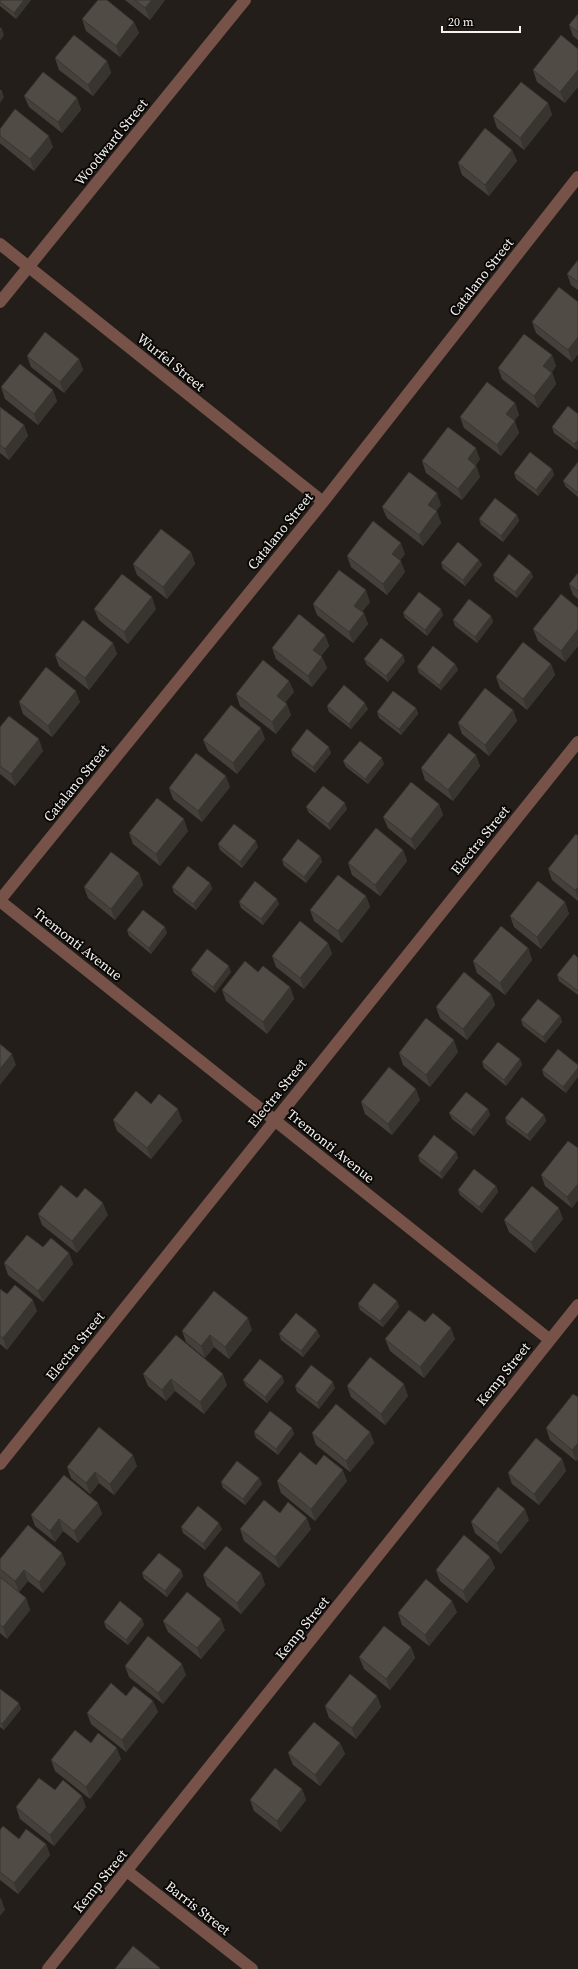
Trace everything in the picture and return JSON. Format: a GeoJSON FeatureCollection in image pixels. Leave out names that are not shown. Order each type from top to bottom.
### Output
{"type":"FeatureCollection","features":[{"type":"Feature","properties":{"kind":"street","name":"Woodward Street"},"geometry":{"type":"LineString","coordinates":[[0,302],[245,0]]}},
{"type":"Feature","properties":{"kind":"street","name":"Catalano Street"},"geometry":{"type":"LineString","coordinates":[[0,900],[323,502],[578,177]]}},
{"type":"Feature","properties":{"kind":"street","name":"Wurfel Street"},"geometry":{"type":"LineString","coordinates":[[0,244],[323,502]]}},
{"type":"Feature","properties":{"kind":"street","name":"Electra Street"},"geometry":{"type":"LineString","coordinates":[[0,1464],[578,742]]}},
{"type":"Feature","properties":{"kind":"street","name":"Tremonti Avenue"},"geometry":{"type":"LineString","coordinates":[[0,900],[550,1340]]}},
{"type":"Feature","properties":{"kind":"street","name":"Kemp Street"},"geometry":{"type":"LineString","coordinates":[[48,1969],[578,1305]]}},
{"type":"Feature","properties":{"kind":"street","name":"Barris Street"},"geometry":{"type":"LineString","coordinates":[[127,1871],[252,1969]]}},
{"type":"Feature","properties":{"kind":"building"},"geometry":{"type":"Polygon","coordinates":[[[0,0],[24,0],[14,13],[0,2],[0,0]]]}},
{"type":"Feature","properties":{"kind":"building"},"geometry":{"type":"Polygon","coordinates":[[[98,0],[107,0],[134,22],[116,46],[82,19],[98,0]]]}},
{"type":"Feature","properties":{"kind":"building"},"geometry":{"type":"Polygon","coordinates":[[[135,0],[152,0],[145,8],[135,0]]]}},
{"type":"Feature","properties":{"kind":"building"},"geometry":{"type":"Polygon","coordinates":[[[578,14],[578,32],[569,25],[578,14]]]}},
{"type":"Feature","properties":{"kind":"building"},"geometry":{"type":"Polygon","coordinates":[[[74,35],[107,61],[88,85],[55,58],[74,35]]]}},
{"type":"Feature","properties":{"kind":"building"},"geometry":{"type":"Polygon","coordinates":[[[561,35],[578,49],[578,70],[560,92],[533,70],[561,35]]]}},
{"type":"Feature","properties":{"kind":"building"},"geometry":{"type":"Polygon","coordinates":[[[43,72],[77,98],[58,122],[24,96],[43,72]]]}},
{"type":"Feature","properties":{"kind":"building"},"geometry":{"type":"Polygon","coordinates":[[[521,82],[548,103],[520,138],[493,116],[521,82]]]}},
{"type":"Feature","properties":{"kind":"building"},"geometry":{"type":"Polygon","coordinates":[[[15,109],[49,136],[30,159],[0,136],[0,129],[15,109]]]}},
{"type":"Feature","properties":{"kind":"building"},"geometry":{"type":"Polygon","coordinates":[[[485,128],[512,150],[485,185],[458,163],[485,128]]]}},
{"type":"Feature","properties":{"kind":"building"},"geometry":{"type":"Polygon","coordinates":[[[578,260],[578,282],[567,274],[578,260]]]}},
{"type":"Feature","properties":{"kind":"building"},"geometry":{"type":"Polygon","coordinates":[[[559,287],[578,302],[578,337],[568,350],[532,322],[559,287]]]}},
{"type":"Feature","properties":{"kind":"building"},"geometry":{"type":"Polygon","coordinates":[[[45,332],[79,359],[60,382],[27,356],[45,332]]]}},
{"type":"Feature","properties":{"kind":"building"},"geometry":{"type":"Polygon","coordinates":[[[524,334],[552,355],[543,366],[552,373],[534,396],[498,368],[524,334]]]}},
{"type":"Feature","properties":{"kind":"building"},"geometry":{"type":"Polygon","coordinates":[[[20,364],[53,390],[34,414],[1,387],[20,364]]]}},
{"type":"Feature","properties":{"kind":"building"},"geometry":{"type":"Polygon","coordinates":[[[487,382],[515,403],[506,414],[515,421],[497,445],[460,417],[487,382]]]}},
{"type":"Feature","properties":{"kind":"building"},"geometry":{"type":"Polygon","coordinates":[[[568,406],[578,414],[578,440],[574,444],[552,427],[568,406]]]}},
{"type":"Feature","properties":{"kind":"building"},"geometry":{"type":"Polygon","coordinates":[[[0,407],[24,425],[5,449],[0,445],[0,407]]]}},
{"type":"Feature","properties":{"kind":"building"},"geometry":{"type":"Polygon","coordinates":[[[448,427],[476,448],[468,459],[476,466],[458,489],[422,461],[448,427]]]}},
{"type":"Feature","properties":{"kind":"building"},"geometry":{"type":"Polygon","coordinates":[[[530,452],[552,469],[536,490],[514,473],[530,452]]]}},
{"type":"Feature","properties":{"kind":"building"},"geometry":{"type":"Polygon","coordinates":[[[578,462],[578,493],[563,481],[578,462]]]}},
{"type":"Feature","properties":{"kind":"building"},"geometry":{"type":"Polygon","coordinates":[[[409,472],[437,493],[428,505],[437,511],[419,535],[382,507],[409,472]]]}},
{"type":"Feature","properties":{"kind":"building"},"geometry":{"type":"Polygon","coordinates":[[[495,498],[517,515],[501,536],[479,519],[495,498]]]}},
{"type":"Feature","properties":{"kind":"building"},"geometry":{"type":"Polygon","coordinates":[[[373,521],[401,543],[392,554],[401,561],[383,584],[347,556],[373,521]]]}},
{"type":"Feature","properties":{"kind":"building"},"geometry":{"type":"Polygon","coordinates":[[[161,529],[191,552],[163,587],[133,564],[161,529]]]}},
{"type":"Feature","properties":{"kind":"building"},"geometry":{"type":"Polygon","coordinates":[[[458,542],[479,560],[463,580],[441,563],[458,542]]]}},
{"type":"Feature","properties":{"kind":"building"},"geometry":{"type":"Polygon","coordinates":[[[509,554],[531,572],[515,592],[493,575],[509,554]]]}},
{"type":"Feature","properties":{"kind":"building"},"geometry":{"type":"Polygon","coordinates":[[[339,570],[366,590],[354,606],[364,613],[349,632],[313,604],[339,570]]]}},
{"type":"Feature","properties":{"kind":"building"},"geometry":{"type":"Polygon","coordinates":[[[578,573],[578,591],[569,584],[578,573]]]}},
{"type":"Feature","properties":{"kind":"building"},"geometry":{"type":"Polygon","coordinates":[[[122,574],[152,597],[124,632],[94,609],[122,574]]]}},
{"type":"Feature","properties":{"kind":"building"},"geometry":{"type":"Polygon","coordinates":[[[419,592],[441,609],[425,630],[403,613],[419,592]]]}},
{"type":"Feature","properties":{"kind":"building"},"geometry":{"type":"Polygon","coordinates":[[[561,594],[578,608],[578,629],[561,651],[533,629],[561,594]]]}},
{"type":"Feature","properties":{"kind":"building"},"geometry":{"type":"Polygon","coordinates":[[[469,599],[491,616],[475,637],[453,620],[469,599]]]}},
{"type":"Feature","properties":{"kind":"building"},"geometry":{"type":"Polygon","coordinates":[[[299,614],[325,635],[313,650],[322,657],[308,676],[272,648],[299,614]]]}},
{"type":"Feature","properties":{"kind":"building"},"geometry":{"type":"Polygon","coordinates":[[[83,620],[113,643],[85,678],[55,655],[83,620]]]}},
{"type":"Feature","properties":{"kind":"building"},"geometry":{"type":"Polygon","coordinates":[[[381,638],[403,655],[386,676],[364,659],[381,638]]]}},
{"type":"Feature","properties":{"kind":"building"},"geometry":{"type":"Polygon","coordinates":[[[523,642],[551,664],[523,699],[496,677],[523,642]]]}},
{"type":"Feature","properties":{"kind":"building"},"geometry":{"type":"Polygon","coordinates":[[[433,646],[455,664],[439,685],[417,667],[433,646]]]}},
{"type":"Feature","properties":{"kind":"building"},"geometry":{"type":"Polygon","coordinates":[[[263,660],[289,681],[277,696],[287,704],[272,722],[236,694],[263,660]]]}},
{"type":"Feature","properties":{"kind":"building"},"geometry":{"type":"Polygon","coordinates":[[[46,667],[76,691],[48,726],[19,702],[46,667]]]}},
{"type":"Feature","properties":{"kind":"building"},"geometry":{"type":"Polygon","coordinates":[[[344,685],[365,703],[349,724],[327,706],[344,685]]]}},
{"type":"Feature","properties":{"kind":"building"},"geometry":{"type":"Polygon","coordinates":[[[485,688],[513,710],[485,745],[458,723],[485,688]]]}},
{"type":"Feature","properties":{"kind":"building"},"geometry":{"type":"Polygon","coordinates":[[[393,691],[416,708],[399,729],[377,712],[393,691]]]}},
{"type":"Feature","properties":{"kind":"building"},"geometry":{"type":"Polygon","coordinates":[[[231,705],[261,728],[233,763],[203,740],[231,705]]]}},
{"type":"Feature","properties":{"kind":"building"},"geometry":{"type":"Polygon","coordinates":[[[9,716],[39,739],[11,774],[0,766],[0,727],[9,716]]]}},
{"type":"Feature","properties":{"kind":"building"},"geometry":{"type":"Polygon","coordinates":[[[307,729],[329,747],[313,767],[291,750],[307,729]]]}},
{"type":"Feature","properties":{"kind":"building"},"geometry":{"type":"Polygon","coordinates":[[[449,733],[476,755],[448,790],[421,768],[449,733]]]}},
{"type":"Feature","properties":{"kind":"building"},"geometry":{"type":"Polygon","coordinates":[[[360,741],[382,758],[365,779],[343,761],[360,741]]]}},
{"type":"Feature","properties":{"kind":"building"},"geometry":{"type":"Polygon","coordinates":[[[196,753],[226,776],[198,811],[169,788],[196,753]]]}},
{"type":"Feature","properties":{"kind":"building"},"geometry":{"type":"Polygon","coordinates":[[[411,782],[439,804],[411,839],[383,817],[411,782]]]}},
{"type":"Feature","properties":{"kind":"building"},"geometry":{"type":"Polygon","coordinates":[[[323,786],[345,803],[328,824],[306,807],[323,786]]]}},
{"type":"Feature","properties":{"kind":"building"},"geometry":{"type":"Polygon","coordinates":[[[157,798],[184,819],[156,854],[129,833],[157,798]]]}},
{"type":"Feature","properties":{"kind":"building"},"geometry":{"type":"Polygon","coordinates":[[[234,824],[256,841],[240,862],[218,844],[234,824]]]}},
{"type":"Feature","properties":{"kind":"building"},"geometry":{"type":"Polygon","coordinates":[[[376,828],[403,850],[375,885],[348,863],[376,828]]]}},
{"type":"Feature","properties":{"kind":"building"},"geometry":{"type":"Polygon","coordinates":[[[576,834],[578,836],[578,887],[575,890],[548,869],[576,834]]]}},
{"type":"Feature","properties":{"kind":"building"},"geometry":{"type":"Polygon","coordinates":[[[298,839],[320,856],[304,877],[282,860],[298,839]]]}},
{"type":"Feature","properties":{"kind":"building"},"geometry":{"type":"Polygon","coordinates":[[[111,852],[139,873],[111,909],[84,887],[111,852]]]}},
{"type":"Feature","properties":{"kind":"building"},"geometry":{"type":"Polygon","coordinates":[[[188,866],[210,883],[193,904],[172,887],[188,866]]]}},
{"type":"Feature","properties":{"kind":"building"},"geometry":{"type":"Polygon","coordinates":[[[338,875],[366,896],[338,931],[310,910],[338,875]]]}},
{"type":"Feature","properties":{"kind":"building"},"geometry":{"type":"Polygon","coordinates":[[[255,881],[277,899],[261,919],[239,902],[255,881]]]}},
{"type":"Feature","properties":{"kind":"building"},"geometry":{"type":"Polygon","coordinates":[[[538,881],[565,902],[537,937],[510,916],[538,881]]]}},
{"type":"Feature","properties":{"kind":"building"},"geometry":{"type":"Polygon","coordinates":[[[143,910],[165,927],[149,948],[127,930],[143,910]]]}},
{"type":"Feature","properties":{"kind":"building"},"geometry":{"type":"Polygon","coordinates":[[[300,921],[328,943],[300,978],[272,956],[300,921]]]}},
{"type":"Feature","properties":{"kind":"building"},"geometry":{"type":"Polygon","coordinates":[[[501,926],[528,948],[500,983],[473,961],[501,926]]]}},
{"type":"Feature","properties":{"kind":"building"},"geometry":{"type":"Polygon","coordinates":[[[207,949],[229,966],[213,987],[191,970],[207,949]]]}},
{"type":"Feature","properties":{"kind":"building"},"geometry":{"type":"Polygon","coordinates":[[[574,954],[578,958],[578,991],[557,975],[574,954]]]}},
{"type":"Feature","properties":{"kind":"building"},"geometry":{"type":"Polygon","coordinates":[[[245,961],[258,972],[263,966],[290,987],[263,1022],[222,990],[245,961]]]}},
{"type":"Feature","properties":{"kind":"building"},"geometry":{"type":"Polygon","coordinates":[[[464,972],[491,994],[463,1029],[436,1007],[464,972]]]}},
{"type":"Feature","properties":{"kind":"building"},"geometry":{"type":"Polygon","coordinates":[[[538,999],[560,1016],[543,1037],[521,1020],[538,999]]]}},
{"type":"Feature","properties":{"kind":"building"},"geometry":{"type":"Polygon","coordinates":[[[426,1018],[454,1040],[426,1075],[399,1053],[426,1018]]]}},
{"type":"Feature","properties":{"kind":"building"},"geometry":{"type":"Polygon","coordinates":[[[498,1042],[520,1059],[504,1080],[482,1062],[498,1042]]]}},
{"type":"Feature","properties":{"kind":"building"},"geometry":{"type":"Polygon","coordinates":[[[0,1044],[12,1054],[0,1069],[0,1044]]]}},
{"type":"Feature","properties":{"kind":"building"},"geometry":{"type":"Polygon","coordinates":[[[558,1049],[578,1065],[578,1068],[563,1087],[542,1070],[558,1049]]]}},
{"type":"Feature","properties":{"kind":"building"},"geometry":{"type":"Polygon","coordinates":[[[389,1067],[416,1089],[388,1124],[361,1102],[389,1067]]]}},
{"type":"Feature","properties":{"kind":"building"},"geometry":{"type":"Polygon","coordinates":[[[136,1091],[151,1104],[159,1094],[178,1109],[147,1148],[113,1120],[136,1091]]]}},
{"type":"Feature","properties":{"kind":"building"},"geometry":{"type":"Polygon","coordinates":[[[466,1092],[488,1109],[471,1130],[449,1113],[466,1092]]]}},
{"type":"Feature","properties":{"kind":"building"},"geometry":{"type":"Polygon","coordinates":[[[522,1097],[544,1115],[527,1135],[505,1118],[522,1097]]]}},
{"type":"Feature","properties":{"kind":"building"},"geometry":{"type":"Polygon","coordinates":[[[434,1135],[456,1152],[440,1173],[418,1156],[434,1135]]]}},
{"type":"Feature","properties":{"kind":"building"},"geometry":{"type":"Polygon","coordinates":[[[568,1141],[578,1148],[578,1184],[567,1197],[541,1175],[568,1141]]]}},
{"type":"Feature","properties":{"kind":"building"},"geometry":{"type":"Polygon","coordinates":[[[474,1169],[496,1186],[479,1207],[458,1190],[474,1169]]]}},
{"type":"Feature","properties":{"kind":"building"},"geometry":{"type":"Polygon","coordinates":[[[61,1185],[77,1198],[85,1188],[103,1203],[72,1241],[38,1214],[61,1185]]]}},
{"type":"Feature","properties":{"kind":"building"},"geometry":{"type":"Polygon","coordinates":[[[532,1186],[559,1208],[531,1242],[504,1220],[532,1186]]]}},
{"type":"Feature","properties":{"kind":"building"},"geometry":{"type":"Polygon","coordinates":[[[27,1235],[43,1247],[51,1238],[69,1253],[38,1291],[4,1263],[27,1235]]]}},
{"type":"Feature","properties":{"kind":"building"},"geometry":{"type":"Polygon","coordinates":[[[374,1283],[397,1301],[380,1321],[358,1304],[374,1283]]]}},
{"type":"Feature","properties":{"kind":"building"},"geometry":{"type":"Polygon","coordinates":[[[15,1285],[33,1300],[3,1338],[0,1336],[0,1289],[7,1294],[15,1285]]]}},
{"type":"Feature","properties":{"kind":"building"},"geometry":{"type":"Polygon","coordinates":[[[214,1291],[248,1318],[225,1347],[210,1335],[201,1346],[182,1331],[214,1291]]]}},
{"type":"Feature","properties":{"kind":"building"},"geometry":{"type":"Polygon","coordinates":[[[409,1310],[425,1322],[433,1313],[451,1328],[420,1367],[385,1339],[409,1310]]]}},
{"type":"Feature","properties":{"kind":"building"},"geometry":{"type":"Polygon","coordinates":[[[296,1313],[317,1330],[301,1351],[279,1334],[296,1313]]]}},
{"type":"Feature","properties":{"kind":"building"},"geometry":{"type":"Polygon","coordinates":[[[176,1335],[223,1374],[200,1402],[171,1379],[162,1390],[143,1374],[176,1335]]]}},
{"type":"Feature","properties":{"kind":"building"},"geometry":{"type":"Polygon","coordinates":[[[370,1357],[404,1384],[381,1414],[347,1386],[370,1357]]]}},
{"type":"Feature","properties":{"kind":"building"},"geometry":{"type":"Polygon","coordinates":[[[260,1359],[282,1376],[265,1397],[243,1380],[260,1359]]]}},
{"type":"Feature","properties":{"kind":"building"},"geometry":{"type":"Polygon","coordinates":[[[311,1365],[333,1382],[317,1403],[295,1386],[311,1365]]]}},
{"type":"Feature","properties":{"kind":"building"},"geometry":{"type":"Polygon","coordinates":[[[573,1394],[578,1397],[578,1443],[572,1450],[546,1428],[573,1394]]]}},
{"type":"Feature","properties":{"kind":"building"},"geometry":{"type":"Polygon","coordinates":[[[336,1404],[370,1432],[346,1461],[312,1433],[336,1404]]]}},
{"type":"Feature","properties":{"kind":"building"},"geometry":{"type":"Polygon","coordinates":[[[270,1411],[292,1428],[276,1449],[254,1432],[270,1411]]]}},
{"type":"Feature","properties":{"kind":"building"},"geometry":{"type":"Polygon","coordinates":[[[99,1427],[133,1455],[110,1484],[95,1472],[86,1483],[67,1467],[99,1427]]]}},
{"type":"Feature","properties":{"kind":"building"},"geometry":{"type":"Polygon","coordinates":[[[536,1438],[562,1459],[534,1494],[508,1473],[536,1438]]]}},
{"type":"Feature","properties":{"kind":"building"},"geometry":{"type":"Polygon","coordinates":[[[300,1452],[316,1465],[324,1455],[343,1470],[311,1509],[277,1481],[300,1452]]]}},
{"type":"Feature","properties":{"kind":"building"},"geometry":{"type":"Polygon","coordinates":[[[237,1461],[259,1478],[243,1499],[221,1482],[237,1461]]]}},
{"type":"Feature","properties":{"kind":"building"},"geometry":{"type":"Polygon","coordinates":[[[64,1475],[98,1503],[74,1531],[59,1519],[50,1531],[31,1515],[64,1475]]]}},
{"type":"Feature","properties":{"kind":"building"},"geometry":{"type":"Polygon","coordinates":[[[498,1487],[525,1509],[497,1543],[471,1522],[498,1487]]]}},
{"type":"Feature","properties":{"kind":"building"},"geometry":{"type":"Polygon","coordinates":[[[264,1500],[280,1513],[288,1502],[307,1518],[275,1557],[240,1529],[264,1500]]]}},
{"type":"Feature","properties":{"kind":"building"},"geometry":{"type":"Polygon","coordinates":[[[198,1506],[219,1523],[203,1544],[181,1527],[198,1506]]]}},
{"type":"Feature","properties":{"kind":"building"},"geometry":{"type":"Polygon","coordinates":[[[28,1525],[62,1553],[39,1582],[24,1570],[15,1581],[0,1569],[0,1559],[28,1525]]]}},
{"type":"Feature","properties":{"kind":"building"},"geometry":{"type":"Polygon","coordinates":[[[464,1535],[490,1557],[463,1591],[436,1570],[464,1535]]]}},
{"type":"Feature","properties":{"kind":"building"},"geometry":{"type":"Polygon","coordinates":[[[226,1546],[261,1573],[237,1603],[203,1575],[226,1546]]]}},
{"type":"Feature","properties":{"kind":"building"},"geometry":{"type":"Polygon","coordinates":[[[159,1553],[181,1570],[165,1591],[142,1573],[159,1553]]]}},
{"type":"Feature","properties":{"kind":"building"},"geometry":{"type":"Polygon","coordinates":[[[0,1577],[26,1598],[3,1627],[0,1625],[0,1577]]]}},
{"type":"Feature","properties":{"kind":"building"},"geometry":{"type":"Polygon","coordinates":[[[426,1579],[452,1601],[425,1635],[398,1613],[426,1579]]]}},
{"type":"Feature","properties":{"kind":"building"},"geometry":{"type":"Polygon","coordinates":[[[187,1592],[221,1619],[197,1648],[163,1621],[187,1592]]]}},
{"type":"Feature","properties":{"kind":"building"},"geometry":{"type":"Polygon","coordinates":[[[120,1601],[142,1619],[126,1640],[104,1622],[120,1601]]]}},
{"type":"Feature","properties":{"kind":"building"},"geometry":{"type":"Polygon","coordinates":[[[384,1626],[411,1647],[386,1679],[359,1657],[384,1626]]]}},
{"type":"Feature","properties":{"kind":"building"},"geometry":{"type":"Polygon","coordinates":[[[148,1636],[182,1664],[158,1693],[125,1666],[148,1636]]]}},
{"type":"Feature","properties":{"kind":"building"},"geometry":{"type":"Polygon","coordinates":[[[350,1674],[377,1696],[352,1728],[325,1706],[350,1674]]]}},
{"type":"Feature","properties":{"kind":"building"},"geometry":{"type":"Polygon","coordinates":[[[111,1683],[126,1696],[134,1686],[153,1701],[122,1740],[87,1713],[111,1683]]]}},
{"type":"Feature","properties":{"kind":"building"},"geometry":{"type":"Polygon","coordinates":[[[0,1689],[19,1703],[2,1724],[0,1723],[0,1689]]]}},
{"type":"Feature","properties":{"kind":"building"},"geometry":{"type":"Polygon","coordinates":[[[314,1722],[340,1743],[315,1775],[288,1753],[314,1722]]]}},
{"type":"Feature","properties":{"kind":"building"},"geometry":{"type":"Polygon","coordinates":[[[75,1730],[91,1743],[98,1733],[117,1748],[86,1787],[51,1760],[75,1730]]]}},
{"type":"Feature","properties":{"kind":"building"},"geometry":{"type":"Polygon","coordinates":[[[275,1768],[302,1789],[277,1821],[250,1800],[275,1768]]]}},
{"type":"Feature","properties":{"kind":"building"},"geometry":{"type":"Polygon","coordinates":[[[39,1778],[55,1790],[63,1780],[82,1796],[50,1835],[16,1807],[39,1778]]]}},
{"type":"Feature","properties":{"kind":"building"},"geometry":{"type":"Polygon","coordinates":[[[3,1826],[19,1839],[26,1829],[46,1844],[14,1883],[0,1872],[0,1830],[3,1826]]]}},
{"type":"Feature","properties":{"kind":"building"},"geometry":{"type":"Polygon","coordinates":[[[133,1946],[160,1968],[115,1969],[133,1946]]]}}]}
